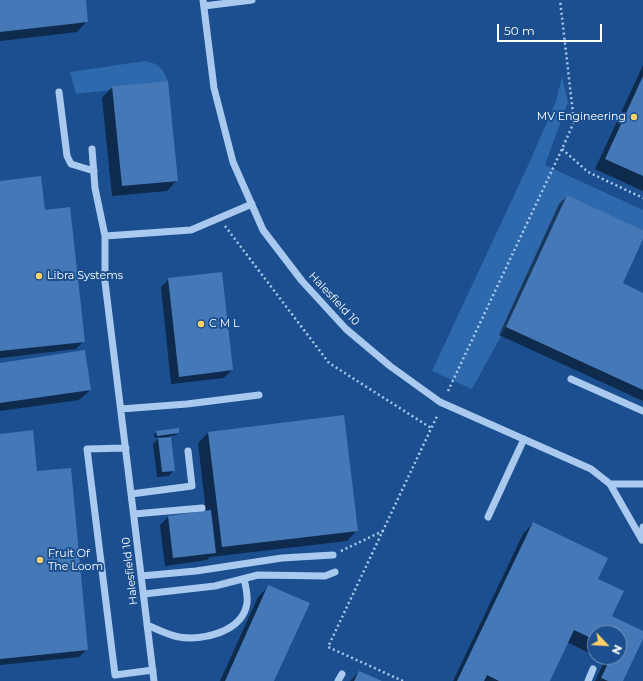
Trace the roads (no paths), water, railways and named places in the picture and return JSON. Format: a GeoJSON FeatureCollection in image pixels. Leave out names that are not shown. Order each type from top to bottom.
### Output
{"type":"FeatureCollection","features":[{"type":"Feature","properties":{"kind":"street"},"geometry":{"type":"LineString","coordinates":[[204,3],[252,0]]}},
{"type":"Feature","properties":{"kind":"street","name":"Halesfield 10"},"geometry":{"type":"LineString","coordinates":[[204,3],[214,88],[233,162],[263,230],[302,281],[346,330],[390,366],[440,402],[591,469],[610,484],[642,542]]}},
{"type":"Feature","properties":{"kind":"street"},"geometry":{"type":"LineString","coordinates":[[59,92],[67,156],[72,164],[94,171]]}},
{"type":"Feature","properties":{"kind":"street","name":"Halesfield 10"},"geometry":{"type":"LineString","coordinates":[[92,149],[95,188],[105,236],[105,282],[154,681]]}},
{"type":"Feature","properties":{"kind":"street"},"geometry":{"type":"LineString","coordinates":[[105,236],[191,230],[252,204]]}},
{"type":"Feature","properties":{"kind":"street"},"geometry":{"type":"LineString","coordinates":[[571,379],[643,411]]}},
{"type":"Feature","properties":{"kind":"street"},"geometry":{"type":"LineString","coordinates":[[121,409],[187,404],[259,395]]}},
{"type":"Feature","properties":{"kind":"street"},"geometry":{"type":"LineString","coordinates":[[488,517],[524,439]]}},
{"type":"Feature","properties":{"kind":"street"},"geometry":{"type":"LineString","coordinates":[[126,448],[87,449],[115,675],[153,670]]}},
{"type":"Feature","properties":{"kind":"street"},"geometry":{"type":"LineString","coordinates":[[131,494],[192,486],[188,452]]}},
{"type":"Feature","properties":{"kind":"street"},"geometry":{"type":"LineString","coordinates":[[610,484],[643,484]]}},
{"type":"Feature","properties":{"kind":"street"},"geometry":{"type":"LineString","coordinates":[[134,514],[202,508]]}},
{"type":"Feature","properties":{"kind":"street"},"geometry":{"type":"LineString","coordinates":[[642,542],[643,527]]}},
{"type":"Feature","properties":{"kind":"street"},"geometry":{"type":"LineString","coordinates":[[141,576],[196,571],[282,558],[333,555]]}},
{"type":"Feature","properties":{"kind":"street"},"geometry":{"type":"LineString","coordinates":[[144,594],[215,586],[258,576],[325,576],[335,572]]}},
{"type":"Feature","properties":{"kind":"street"},"geometry":{"type":"LineString","coordinates":[[147,625],[187,638],[195,638],[219,633],[228,629],[237,622],[247,605],[244,579]]}},
{"type":"Feature","properties":{"kind":"street"},"geometry":{"type":"LineString","coordinates":[[588,681],[593,669]]}},
{"type":"Feature","properties":{"kind":"place","name":"MV Engineering"},"geometry":{"type":"Point","coordinates":[634,117]}},
{"type":"Feature","properties":{"kind":"place","name":"Libra Systems"},"geometry":{"type":"Point","coordinates":[39,276]}},
{"type":"Feature","properties":{"kind":"place","name":"C M L"},"geometry":{"type":"Point","coordinates":[201,324]}},
{"type":"Feature","properties":{"kind":"place","name":"Fruit Of The Loom"},"geometry":{"type":"Point","coordinates":[40,560]}}]}
